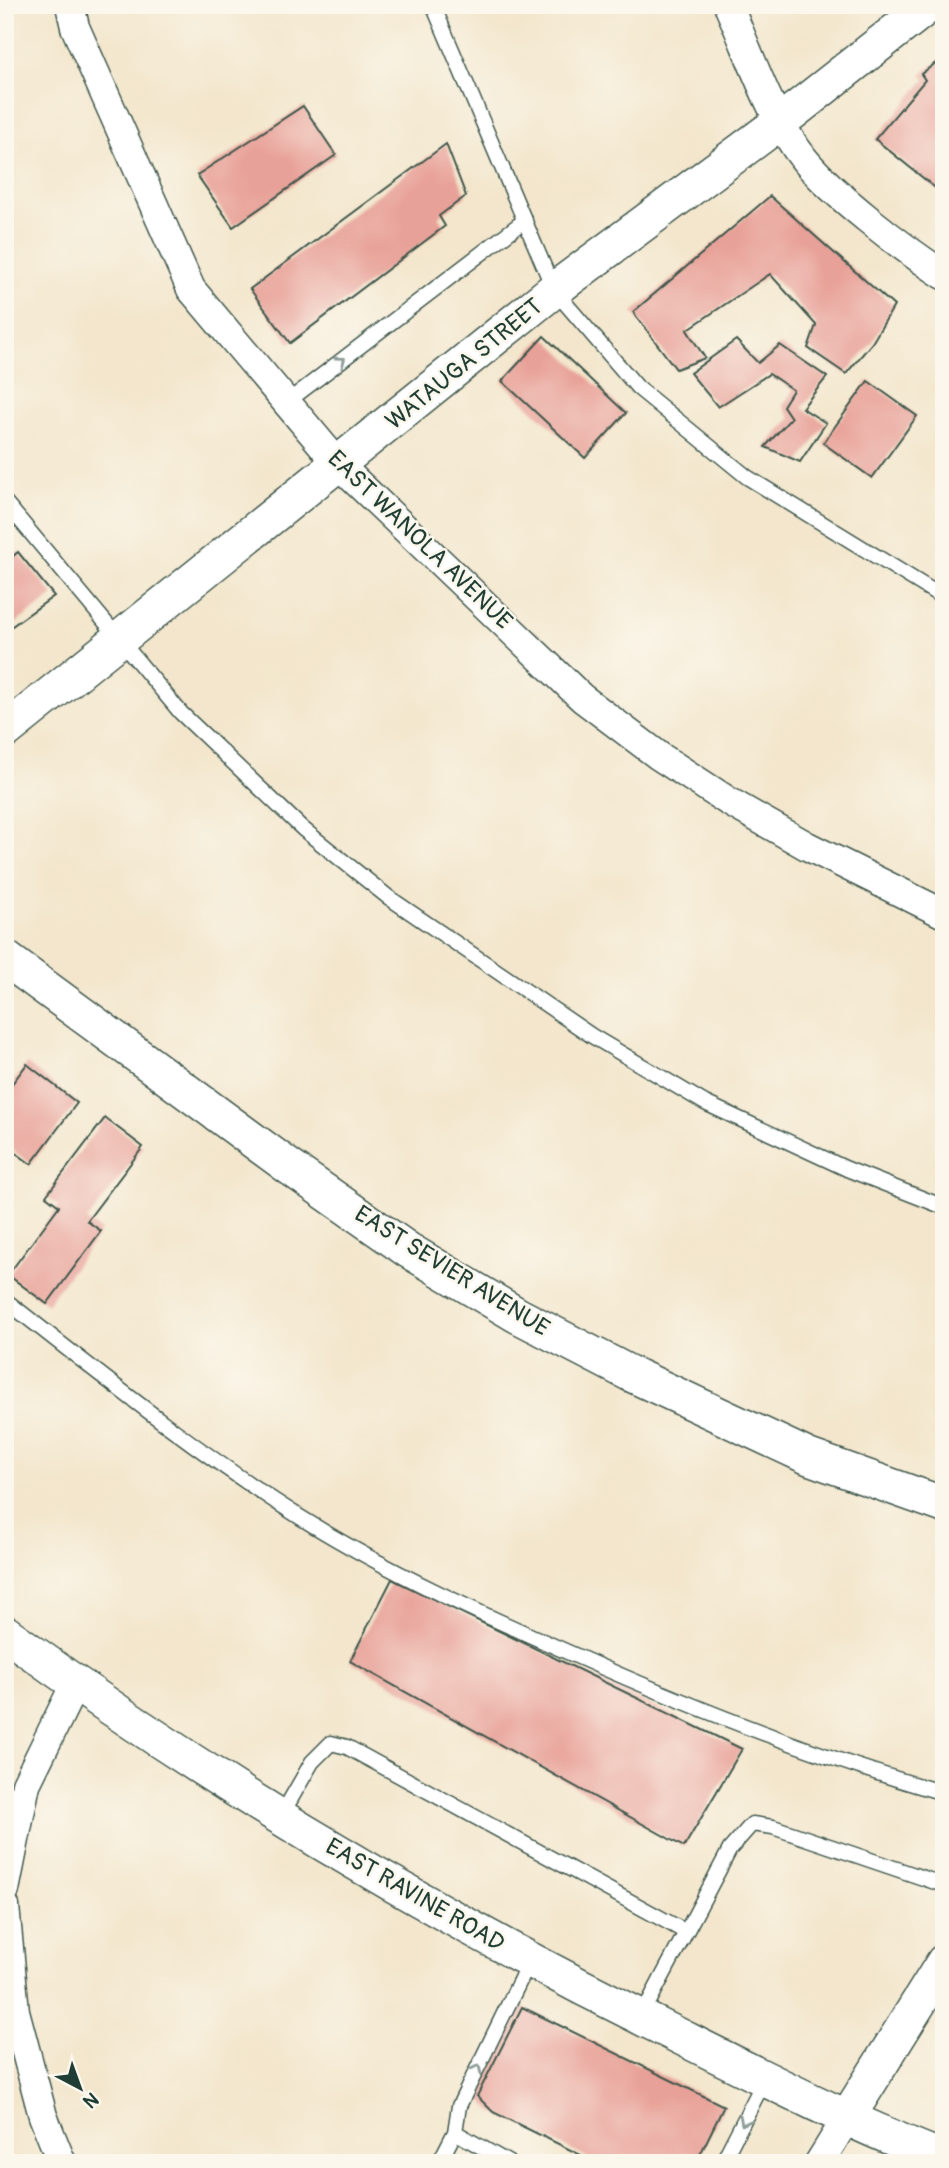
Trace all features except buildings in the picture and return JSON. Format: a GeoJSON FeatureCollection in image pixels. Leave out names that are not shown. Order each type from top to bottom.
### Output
{"type":"FeatureCollection","features":[{"type":"Feature","properties":{"kind":"street","name":"EAST WANOLA AVENUE"},"geometry":{"type":"LineString","coordinates":[[70,5],[75,27],[191,289],[340,466],[582,698],[648,747],[728,801],[807,846],[944,914]]}},
{"type":"Feature","properties":{"kind":"street"},"geometry":{"type":"LineString","coordinates":[[728,5],[780,122],[814,169],[852,204],[944,275]]}},
{"type":"Feature","properties":{"kind":"street","name":"WATAUGA STREET"},"geometry":{"type":"LineString","coordinates":[[5,731],[340,466],[554,290],[780,122],[929,5]]}},
{"type":"Feature","properties":{"kind":"street","name":"EAST SEVIER AVENUE"},"geometry":{"type":"LineString","coordinates":[[5,958],[288,1166],[408,1250],[517,1315],[629,1373],[808,1457],[944,1505]]}},
{"type":"Feature","properties":{"kind":"street","name":"EAST RAVINE ROAD"},"geometry":{"type":"LineString","coordinates":[[5,1633],[75,1684],[281,1817],[436,1910],[530,1961],[765,2079],[847,2118],[944,2159]]}},
{"type":"Feature","properties":{"kind":"street"},"geometry":{"type":"LineString","coordinates":[[5,1890],[26,1784],[75,1684]]}},
{"type":"Feature","properties":{"kind":"street"},"geometry":{"type":"LineString","coordinates":[[5,1906],[15,2011],[43,2116],[62,2163]]}},
{"type":"Feature","properties":{"kind":"street"},"geometry":{"type":"LineString","coordinates":[[819,2163],[944,1962]]}},
{"type":"Feature","properties":{"kind":"lane"},"geometry":{"type":"LineString","coordinates":[[433,5],[554,290],[638,388],[747,477],[944,598]]}},
{"type":"Feature","properties":{"kind":"lane"},"geometry":{"type":"LineString","coordinates":[[287,402],[525,220]]}},
{"type":"Feature","properties":{"kind":"lane"},"geometry":{"type":"LineString","coordinates":[[5,502],[119,642],[181,713],[282,810],[388,897],[592,1036],[705,1103],[847,1169],[944,1207]]}},
{"type":"Feature","properties":{"kind":"lane"},"geometry":{"type":"LineString","coordinates":[[5,1300],[103,1377],[259,1490],[305,1521],[397,1572],[508,1626],[698,1710],[893,1779],[944,1793]]}},
{"type":"Feature","properties":{"kind":"lane"},"geometry":{"type":"LineString","coordinates":[[281,1817],[312,1762],[331,1743],[347,1747],[685,1933]]}},
{"type":"Feature","properties":{"kind":"lane"},"geometry":{"type":"LineString","coordinates":[[641,2017],[730,1849],[752,1824],[773,1827],[944,1885]]}},
{"type":"Feature","properties":{"kind":"lane"},"geometry":{"type":"LineString","coordinates":[[439,2163],[456,2132],[458,2106],[530,1961]]}},
{"type":"Feature","properties":{"kind":"lane"},"geometry":{"type":"LineString","coordinates":[[722,2163],[765,2079]]}},
{"type":"Feature","properties":{"kind":"lane"},"geometry":{"type":"LineString","coordinates":[[456,2132],[509,2163]]}}]}
